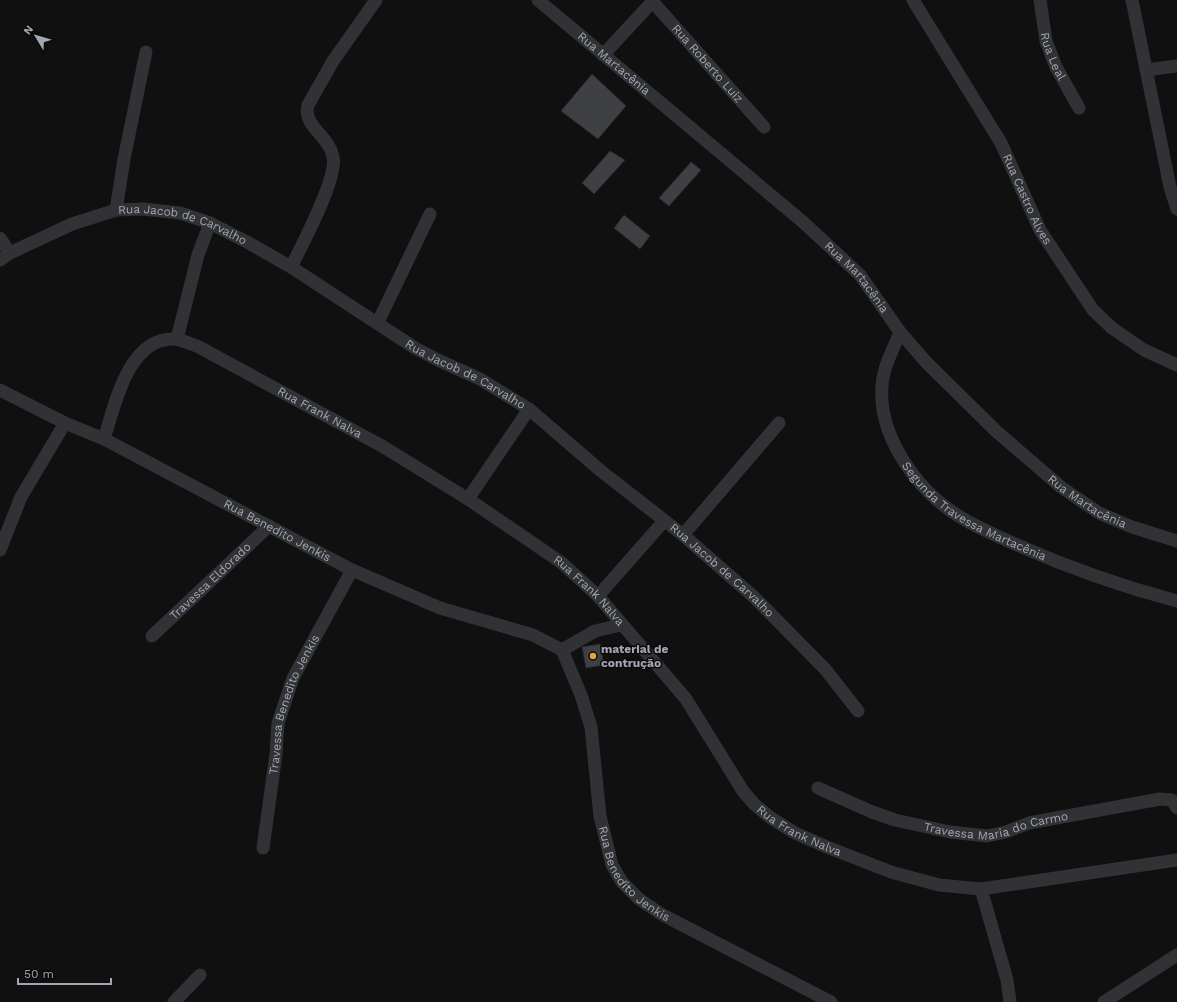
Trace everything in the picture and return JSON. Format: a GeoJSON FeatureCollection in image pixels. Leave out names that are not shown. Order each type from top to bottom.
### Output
{"type":"FeatureCollection","features":[{"type":"Feature","properties":{"kind":"street"},"geometry":{"type":"LineString","coordinates":[[291,267],[328,188],[334,170],[334,158],[330,146],[307,119],[306,113],[308,105],[333,61],[376,0]]}},
{"type":"Feature","properties":{"kind":"street","name":"Rua Martacênia"},"geometry":{"type":"LineString","coordinates":[[538,0],[803,222],[835,251],[860,275],[900,332],[926,362],[996,431],[1061,487],[1099,513],[1132,527],[1177,541]]}},
{"type":"Feature","properties":{"kind":"street"},"geometry":{"type":"LineString","coordinates":[[603,55],[653,0]]}},
{"type":"Feature","properties":{"kind":"street","name":"Rua Roberto Luiz"},"geometry":{"type":"LineString","coordinates":[[653,0],[764,126]]}},
{"type":"Feature","properties":{"kind":"street","name":"Rua Castro Alves"},"geometry":{"type":"LineString","coordinates":[[913,0],[1001,143],[1040,230],[1093,310],[1112,328],[1144,350],[1177,366]]}},
{"type":"Feature","properties":{"kind":"street","name":"Rua Leal"},"geometry":{"type":"LineString","coordinates":[[1040,0],[1046,41],[1056,67],[1079,108]]}},
{"type":"Feature","properties":{"kind":"street"},"geometry":{"type":"LineString","coordinates":[[1132,0],[1146,70],[1173,183],[1177,209]]}},
{"type":"Feature","properties":{"kind":"street"},"geometry":{"type":"LineString","coordinates":[[116,210],[124,159],[146,52]]}},
{"type":"Feature","properties":{"kind":"street"},"geometry":{"type":"LineString","coordinates":[[1146,70],[1177,66]]}},
{"type":"Feature","properties":{"kind":"street","name":"Rua Jacob de Carvalho"},"geometry":{"type":"LineString","coordinates":[[5,257],[72,224],[116,210],[164,210],[180,213],[210,223],[291,267],[378,322],[415,348],[480,379],[529,409],[570,445],[683,535],[754,598],[825,668],[858,711]]}},
{"type":"Feature","properties":{"kind":"street"},"geometry":{"type":"LineString","coordinates":[[378,322],[430,214]]}},
{"type":"Feature","properties":{"kind":"street"},"geometry":{"type":"LineString","coordinates":[[177,339],[198,255],[210,223]]}},
{"type":"Feature","properties":{"kind":"street"},"geometry":{"type":"LineString","coordinates":[[0,238],[5,257]]}},
{"type":"Feature","properties":{"kind":"street","name":"Segunda Travessa Martacênia"},"geometry":{"type":"LineString","coordinates":[[900,332],[884,370],[882,388],[886,425],[894,446],[912,472],[934,497],[955,513],[1034,552],[1084,572],[1177,601]]}},
{"type":"Feature","properties":{"kind":"street","name":"Rua Frank Nalva"},"geometry":{"type":"LineString","coordinates":[[104,439],[123,380],[134,360],[162,340],[177,339],[197,346],[382,446],[468,499],[562,563],[598,596],[621,625],[665,673],[686,699],[743,791],[754,804],[771,818],[795,833],[892,872],[939,885],[981,889],[1177,860]]}},
{"type":"Feature","properties":{"kind":"street","name":"Rua Benedito Jenkis"},"geometry":{"type":"LineString","coordinates":[[0,390],[65,423],[104,439],[352,570],[440,608],[533,635],[562,650],[591,727],[602,823],[612,865],[622,882],[639,898],[662,914],[831,1002]]}},
{"type":"Feature","properties":{"kind":"street"},"geometry":{"type":"LineString","coordinates":[[468,499],[529,409]]}},
{"type":"Feature","properties":{"kind":"street"},"geometry":{"type":"LineString","coordinates":[[0,550],[9,524],[21,498],[65,423]]}},
{"type":"Feature","properties":{"kind":"street"},"geometry":{"type":"LineString","coordinates":[[683,535],[779,423]]}},
{"type":"Feature","properties":{"kind":"street"},"geometry":{"type":"LineString","coordinates":[[598,596],[664,521]]}},
{"type":"Feature","properties":{"kind":"street","name":"Travessa Eldorado"},"geometry":{"type":"LineString","coordinates":[[152,636],[269,526]]}},
{"type":"Feature","properties":{"kind":"street","name":"Travessa Benedito Jenkis"},"geometry":{"type":"LineString","coordinates":[[263,848],[276,754],[278,723],[286,696],[293,678],[352,570]]}},
{"type":"Feature","properties":{"kind":"street"},"geometry":{"type":"LineString","coordinates":[[562,650],[595,631],[621,625]]}},
{"type":"Feature","properties":{"kind":"street","name":"Travessa Maria do Carmo"},"geometry":{"type":"LineString","coordinates":[[818,788],[872,812],[895,820],[917,826],[987,836],[1006,832],[1029,823],[1160,799],[1172,800],[1177,808]]}},
{"type":"Feature","properties":{"kind":"street"},"geometry":{"type":"LineString","coordinates":[[981,889],[1005,973],[1010,1002]]}},
{"type":"Feature","properties":{"kind":"street"},"geometry":{"type":"LineString","coordinates":[[1104,1002],[1177,955]]}},
{"type":"Feature","properties":{"kind":"street"},"geometry":{"type":"LineString","coordinates":[[174,1002],[200,975]]}},
{"type":"Feature","properties":{"kind":"building"},"geometry":{"type":"Polygon","coordinates":[[[592,74],[626,106],[598,139],[561,111],[592,74]]]}},
{"type":"Feature","properties":{"kind":"building"},"geometry":{"type":"Polygon","coordinates":[[[610,151],[625,160],[594,194],[582,183],[610,151]]]}},
{"type":"Feature","properties":{"kind":"building"},"geometry":{"type":"Polygon","coordinates":[[[691,162],[701,170],[669,206],[659,198],[691,162]]]}},
{"type":"Feature","properties":{"kind":"building"},"geometry":{"type":"Polygon","coordinates":[[[624,215],[650,236],[640,249],[614,228],[624,215]]]}},
{"type":"Feature","properties":{"kind":"building","name":"material de contrução"},"geometry":{"type":"Polygon","coordinates":[[[600,644],[604,665],[586,668],[582,647],[600,644]]]}},
{"type":"Feature","properties":{"kind":"place","name":"material de contrução"},"geometry":{"type":"Point","coordinates":[593,656]}}]}
